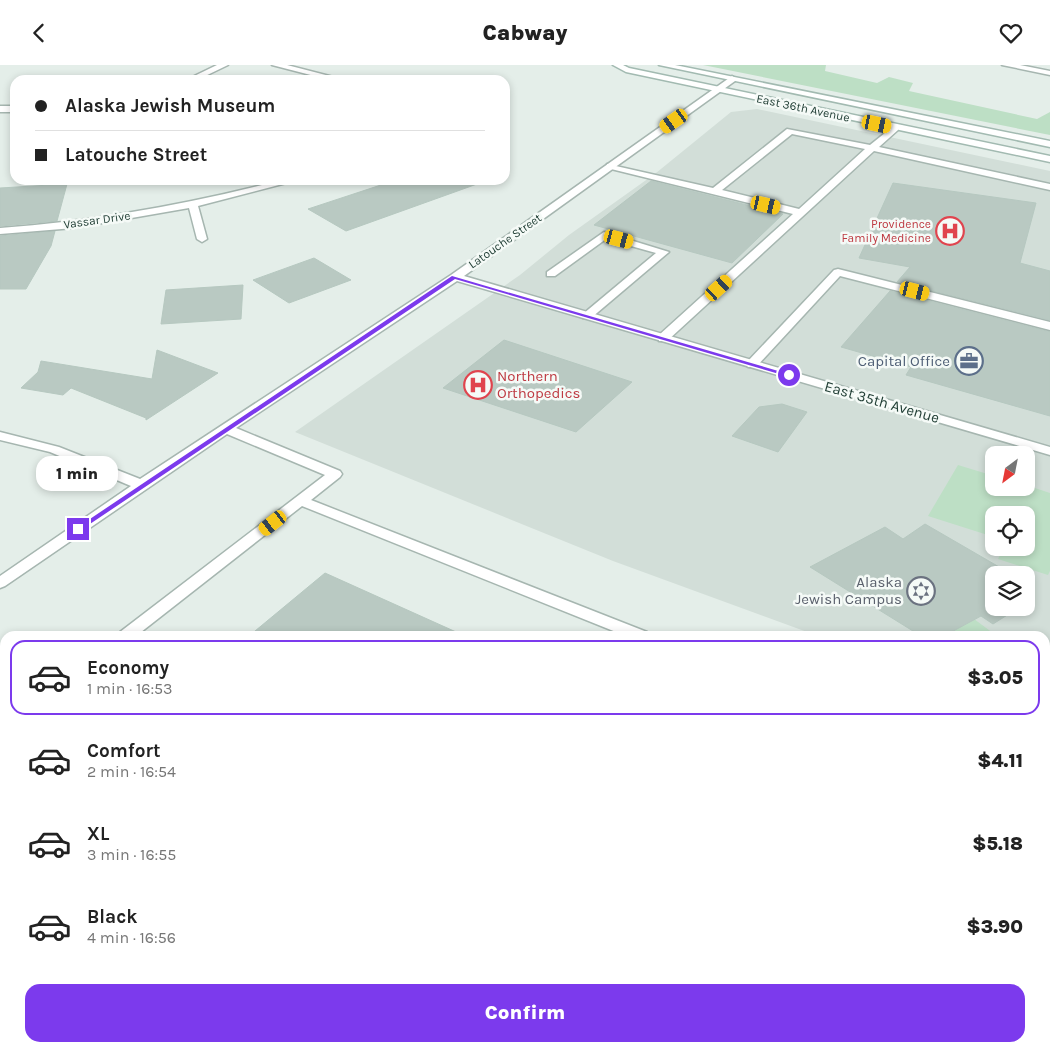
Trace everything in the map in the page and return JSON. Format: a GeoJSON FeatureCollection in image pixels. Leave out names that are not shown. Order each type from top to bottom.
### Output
{"type":"FeatureCollection","features":[{"type":"Feature","properties":{"kind":"street"},"geometry":{"type":"LineString","coordinates":[[201,75],[224,65]]}},
{"type":"Feature","properties":{"kind":"street"},"geometry":{"type":"LineString","coordinates":[[276,65],[319,75]]}},
{"type":"Feature","properties":{"kind":"street","name":"East 36th Avenue"},"geometry":{"type":"LineString","coordinates":[[617,65],[626,70],[717,90],[1050,159]]}},
{"type":"Feature","properties":{"kind":"street","name":"East 36th Avenue"},"geometry":{"type":"LineString","coordinates":[[663,65],[1050,144]]}},
{"type":"Feature","properties":{"kind":"street"},"geometry":{"type":"LineString","coordinates":[[1006,65],[1050,73]]}},
{"type":"Feature","properties":{"kind":"street","name":"Latouche Street"},"geometry":{"type":"LineString","coordinates":[[0,583],[141,485],[455,277],[732,79]]}},
{"type":"Feature","properties":{"kind":"street"},"geometry":{"type":"LineString","coordinates":[[663,338],[894,127]]}},
{"type":"Feature","properties":{"kind":"street"},"geometry":{"type":"LineString","coordinates":[[714,192],[790,131],[1050,187]]}},
{"type":"Feature","properties":{"kind":"street"},"geometry":{"type":"LineString","coordinates":[[610,166],[802,213]]}},
{"type":"Feature","properties":{"kind":"street","name":"Vassar Drive"},"geometry":{"type":"LineString","coordinates":[[0,231],[68,224],[193,205],[273,185]]}},
{"type":"Feature","properties":{"kind":"street"},"geometry":{"type":"LineString","coordinates":[[193,205],[202,239]]}},
{"type":"Feature","properties":{"kind":"street"},"geometry":{"type":"LineString","coordinates":[[550,274],[604,235],[664,252],[586,315]]}},
{"type":"Feature","properties":{"kind":"street"},"geometry":{"type":"LineString","coordinates":[[752,364],[838,272],[1050,326]]}},
{"type":"Feature","properties":{"kind":"street","name":"East 35th Avenue"},"geometry":{"type":"LineString","coordinates":[[455,277],[1050,451]]}},
{"type":"Feature","properties":{"kind":"street"},"geometry":{"type":"LineString","coordinates":[[132,631],[335,474],[226,429]]}},
{"type":"Feature","properties":{"kind":"street"},"geometry":{"type":"LineString","coordinates":[[0,436],[22,439],[59,451],[141,485]]}},
{"type":"Feature","properties":{"kind":"street"},"geometry":{"type":"LineString","coordinates":[[301,501],[628,631]]}},
{"type":"Feature","properties":{"kind":"shaded area"},"geometry":{"type":"Polygon","coordinates":[[[757,109],[1050,171],[1050,631],[804,631],[613,561],[295,432],[520,275],[569,235],[656,173],[731,112],[757,109]]]}},
{"type":"Feature","properties":{"kind":"green space"},"geometry":{"type":"Polygon","coordinates":[[[703,65],[826,65],[825,71],[877,83],[889,77],[913,83],[909,91],[1037,119],[1050,112],[1050,135],[703,65]]]}},
{"type":"Feature","properties":{"kind":"green space"},"geometry":{"type":"Polygon","coordinates":[[[958,465],[985,473],[985,496],[1035,496],[1035,488],[1050,493],[1050,571],[1048,575],[1035,571],[1035,566],[1020,566],[998,559],[1000,556],[1035,556],[1035,506],[985,506],[985,534],[928,516],[958,465]]]}},
{"type":"Feature","properties":{"kind":"green space"},"geometry":{"type":"Polygon","coordinates":[[[974,619],[990,631],[953,631],[974,619]]]}},
{"type":"Feature","properties":{"kind":"building"},"geometry":{"type":"Polygon","coordinates":[[[651,181],[783,214],[732,263],[594,225],[651,181]]]}},
{"type":"Feature","properties":{"kind":"building","name":"Providence Family Medicine"},"geometry":{"type":"Polygon","coordinates":[[[893,183],[1036,203],[1020,263],[1050,271],[1050,320],[897,282],[910,267],[859,258],[893,183]]]}},
{"type":"Feature","properties":{"kind":"building"},"geometry":{"type":"Polygon","coordinates":[[[67,185],[57,221],[0,226],[0,188],[67,185]]]}},
{"type":"Feature","properties":{"kind":"building"},"geometry":{"type":"Polygon","coordinates":[[[381,185],[474,185],[346,231],[308,209],[381,185]]]}},
{"type":"Feature","properties":{"kind":"building"},"geometry":{"type":"Polygon","coordinates":[[[55,231],[51,246],[26,289],[0,289],[0,236],[55,231]]]}},
{"type":"Feature","properties":{"kind":"building"},"geometry":{"type":"Polygon","coordinates":[[[314,258],[351,280],[289,303],[253,280],[314,258]]]}},
{"type":"Feature","properties":{"kind":"building"},"geometry":{"type":"Polygon","coordinates":[[[243,285],[241,319],[161,324],[166,290],[243,285]]]}},
{"type":"Feature","properties":{"kind":"building","name":"Capital Office"},"geometry":{"type":"Polygon","coordinates":[[[890,291],[1050,332],[1050,416],[906,375],[911,367],[841,347],[890,291]]]}},
{"type":"Feature","properties":{"kind":"building"},"geometry":{"type":"Polygon","coordinates":[[[504,340],[632,382],[576,432],[443,388],[504,340]]]}},
{"type":"Feature","properties":{"kind":"building"},"geometry":{"type":"Polygon","coordinates":[[[157,350],[218,373],[146,420],[146,418],[71,388],[63,395],[21,388],[38,372],[41,361],[152,379],[157,350]]]}},
{"type":"Feature","properties":{"kind":"building"},"geometry":{"type":"Polygon","coordinates":[[[782,404],[807,412],[778,452],[732,436],[759,407],[782,404]]]}},
{"type":"Feature","properties":{"kind":"building","name":"Alaska Jewish Campus"},"geometry":{"type":"Polygon","coordinates":[[[925,524],[997,566],[985,566],[985,616],[1006,616],[993,624],[981,616],[953,631],[913,631],[810,567],[885,527],[903,539],[925,524]]]}},
{"type":"Feature","properties":{"kind":"building"},"geometry":{"type":"Polygon","coordinates":[[[325,573],[454,631],[255,631],[325,573]]]}},
{"type":"Feature","properties":{"kind":"place","name":"Providence Family Medicine"},"geometry":{"type":"Point","coordinates":[950,231]}},
{"type":"Feature","properties":{"kind":"place","name":"Capital Office"},"geometry":{"type":"Point","coordinates":[969,361]}},
{"type":"Feature","properties":{"kind":"place","name":"Northern Orthopedics"},"geometry":{"type":"Point","coordinates":[478,385]}},
{"type":"Feature","properties":{"kind":"place","name":"Alaska Jewish Campus"},"geometry":{"type":"Point","coordinates":[921,591]}},
{"type":"Feature","properties":{"kind":"route"},"geometry":{"type":"LineString","coordinates":[[78,529],[141,485],[455,277],[789,375]]}}]}
